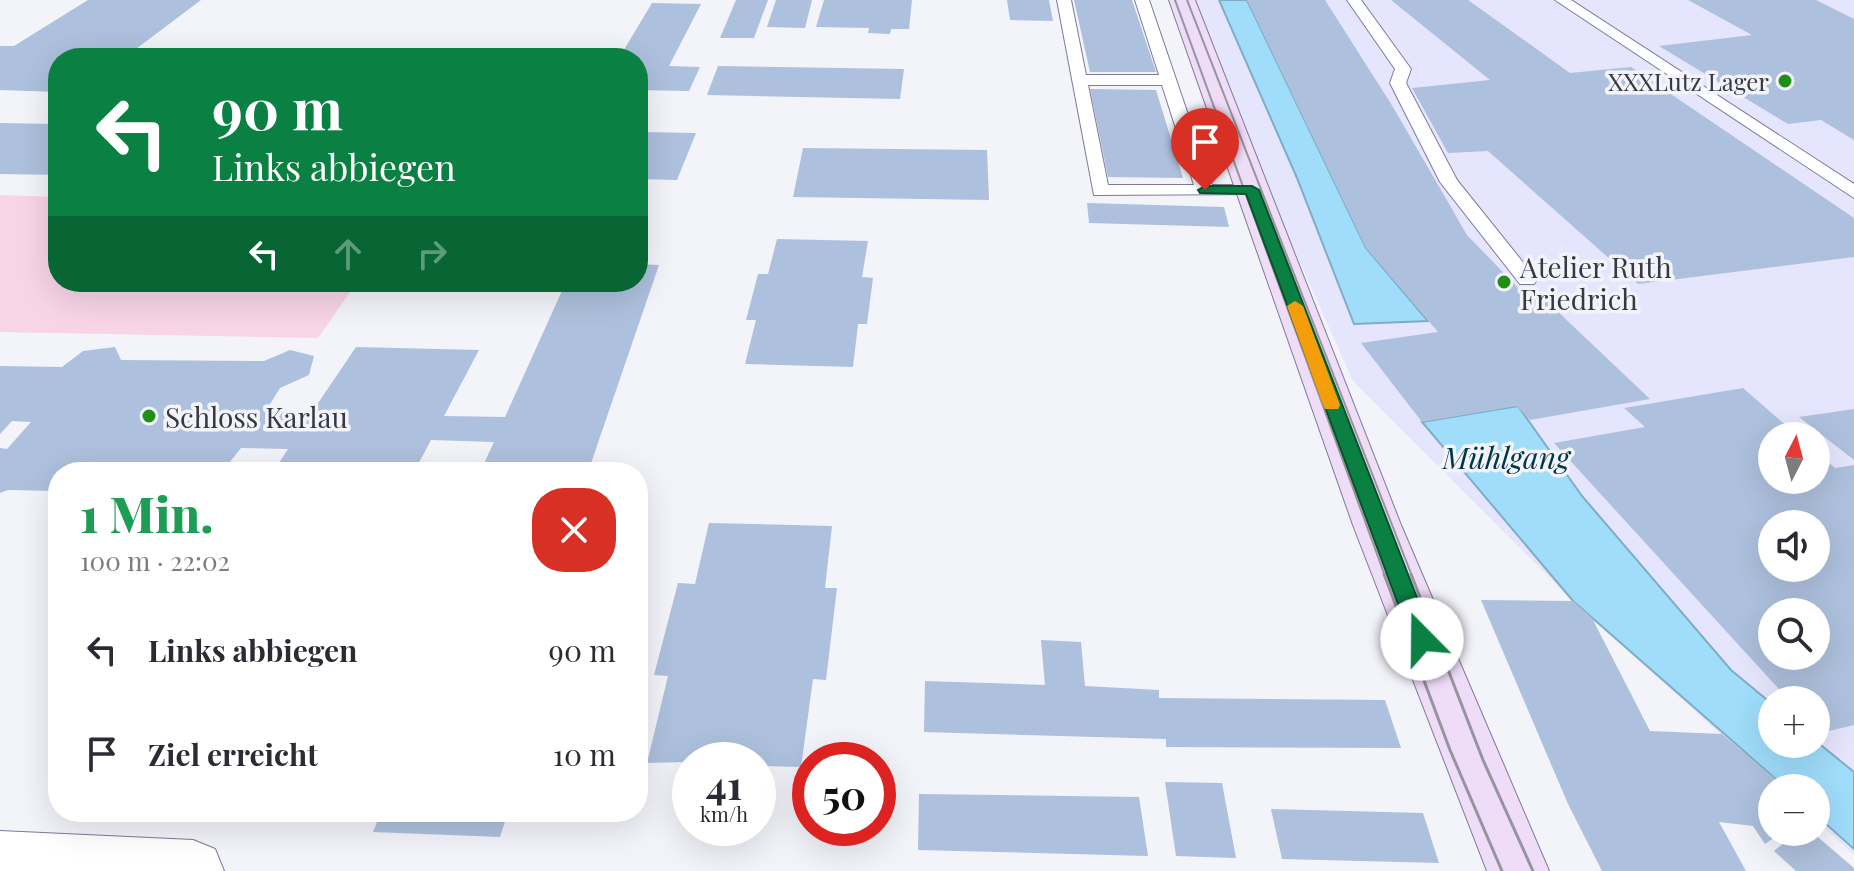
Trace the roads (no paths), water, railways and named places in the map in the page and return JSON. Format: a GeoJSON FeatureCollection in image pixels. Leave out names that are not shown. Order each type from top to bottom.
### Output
{"type":"FeatureCollection","features":[{"type":"Feature","properties":{"kind":"main road"},"geometry":{"type":"LineString","coordinates":[[1182,0],[1377,525],[1518,871]]}},
{"type":"Feature","properties":{"kind":"street"},"geometry":{"type":"LineString","coordinates":[[0,862],[193,871]]}},
{"type":"Feature","properties":{"kind":"lane"},"geometry":{"type":"LineString","coordinates":[[1064,0],[1100,191],[1252,190]]}},
{"type":"Feature","properties":{"kind":"lane"},"geometry":{"type":"LineString","coordinates":[[1142,0],[1205,190]]}},
{"type":"Feature","properties":{"kind":"lane"},"geometry":{"type":"LineString","coordinates":[[1354,0],[1403,69],[1398,83],[1449,182],[1527,280]]}},
{"type":"Feature","properties":{"kind":"lane"},"geometry":{"type":"LineString","coordinates":[[1562,0],[1854,192]]}},
{"type":"Feature","properties":{"kind":"lane"},"geometry":{"type":"LineString","coordinates":[[1081,80],[1168,80]]}},
{"type":"Feature","properties":{"kind":"water"},"geometry":{"type":"Polygon","coordinates":[[[1219,0],[1247,0],[1366,248],[1428,321],[1354,324],[1297,178],[1219,0]]]}},
{"type":"Feature","properties":{"kind":"water","name":"Mühlgang"},"geometry":{"type":"Polygon","coordinates":[[[1518,406],[1582,496],[1731,670],[1758,692],[1758,758],[1830,758],[1830,752],[1854,772],[1854,849],[1830,828],[1830,774],[1770,774],[1573,601],[1422,422],[1518,406]]]}},
{"type":"Feature","properties":{"kind":"tram line"},"geometry":{"type":"LineString","coordinates":[[1175,0],[1385,576]]}},
{"type":"Feature","properties":{"kind":"tram line"},"geometry":{"type":"LineString","coordinates":[[1187,0],[1412,576]]}},
{"type":"Feature","properties":{"kind":"tram line"},"geometry":{"type":"LineString","coordinates":[[1384,574],[1450,750],[1502,871]]}},
{"type":"Feature","properties":{"kind":"tram line"},"geometry":{"type":"LineString","coordinates":[[1411,574],[1483,760],[1533,871]]}},
{"type":"Feature","properties":{"kind":"place","name":"XXXLutz Lager"},"geometry":{"type":"Point","coordinates":[1785,81]}},
{"type":"Feature","properties":{"kind":"place","name":"Atelier Ruth Friedrich"},"geometry":{"type":"Point","coordinates":[1504,282]}},
{"type":"Feature","properties":{"kind":"place","name":"Schloss Karlau"},"geometry":{"type":"Point","coordinates":[149,416]}}]}
